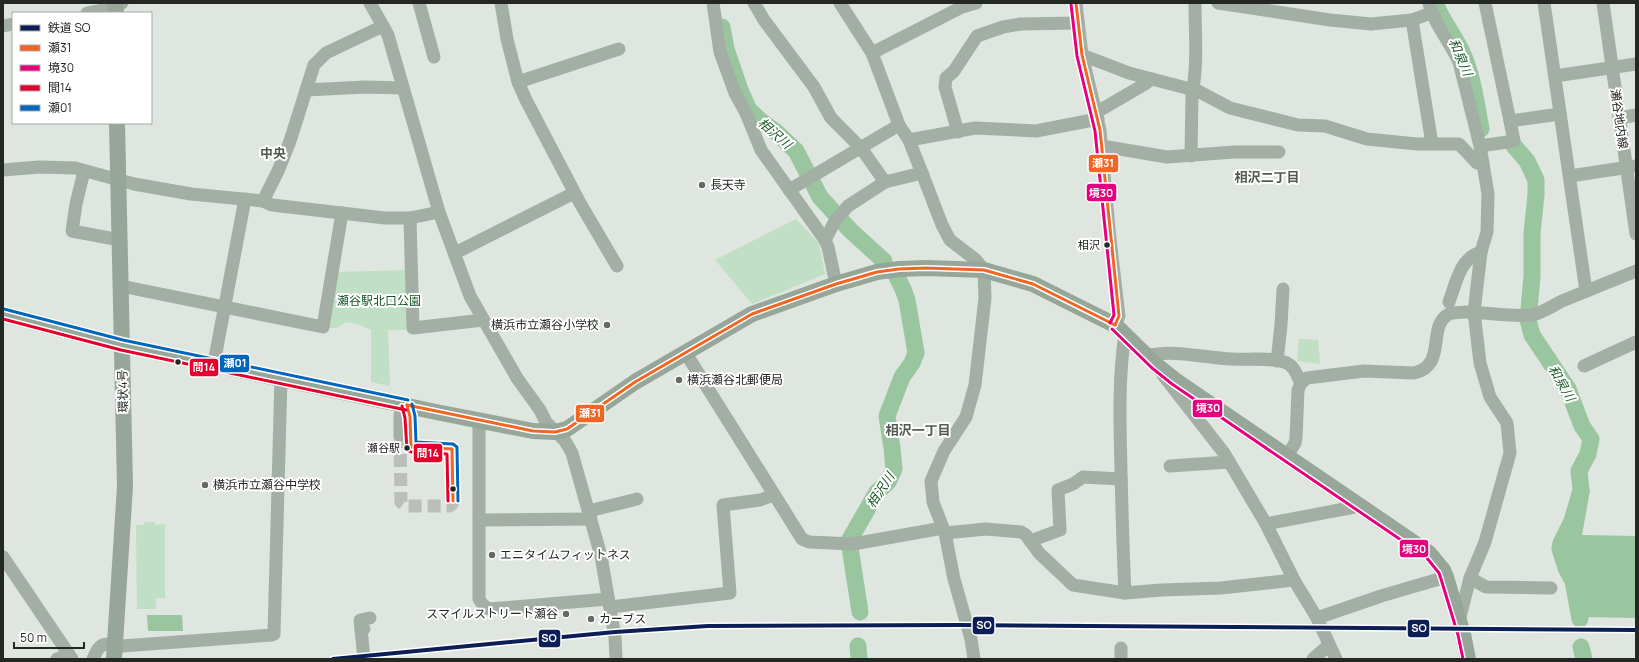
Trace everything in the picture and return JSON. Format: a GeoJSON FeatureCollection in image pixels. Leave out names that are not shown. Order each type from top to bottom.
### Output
{"type":"FeatureCollection","features":[{"type":"Feature","properties":{"kind":"main road","name":"環状4号"},"geometry":{"type":"LineString","coordinates":[[115,653],[125,486],[117,124]]}},
{"type":"Feature","properties":{"kind":"main road"},"geometry":{"type":"LineString","coordinates":[[3,314],[122,345],[479,420],[534,430],[555,432],[567,429],[635,382],[752,314],[836,284],[877,272],[899,269],[939,268],[984,270],[1033,284],[1120,330],[1174,380],[1429,553],[1443,570],[1446,577],[1468,659]]}},
{"type":"Feature","properties":{"kind":"main road"},"geometry":{"type":"LineString","coordinates":[[115,653],[129,567],[132,486],[123,421]]}},
{"type":"Feature","properties":{"kind":"street"},"geometry":{"type":"LineString","coordinates":[[370,3],[388,35],[439,212],[456,253],[470,296],[517,378],[540,410],[546,422],[565,441],[572,453],[601,556],[615,637],[616,659]]}},
{"type":"Feature","properties":{"kind":"street"},"geometry":{"type":"LineString","coordinates":[[419,3],[434,57]]}},
{"type":"Feature","properties":{"kind":"street"},"geometry":{"type":"LineString","coordinates":[[501,3],[507,39],[518,82],[574,193],[616,266]]}},
{"type":"Feature","properties":{"kind":"street"},"geometry":{"type":"LineString","coordinates":[[713,3],[720,52],[735,93],[746,113],[761,150],[825,240],[828,247],[836,284]]}},
{"type":"Feature","properties":{"kind":"street"},"geometry":{"type":"LineString","coordinates":[[754,3],[764,20],[814,87],[831,118],[861,148],[885,182]]}},
{"type":"Feature","properties":{"kind":"street"},"geometry":{"type":"LineString","coordinates":[[840,3],[872,53],[899,125],[909,140],[942,225],[950,240],[976,260],[984,270],[985,298],[975,385],[966,417],[944,451],[931,481],[933,502],[944,530],[954,580],[971,639],[974,659]]}},
{"type":"Feature","properties":{"kind":"street"},"geometry":{"type":"LineString","coordinates":[[872,53],[961,5],[976,3]]}},
{"type":"Feature","properties":{"kind":"street"},"geometry":{"type":"LineString","coordinates":[[1076,3],[1082,55],[1098,115],[1119,316],[1121,479],[1125,593]]}},
{"type":"Feature","properties":{"kind":"street"},"geometry":{"type":"LineString","coordinates":[[1191,156],[1195,69],[1195,3]]}},
{"type":"Feature","properties":{"kind":"street"},"geometry":{"type":"LineString","coordinates":[[1218,3],[1252,5],[1330,20],[1372,24],[1412,20],[1430,8],[1459,62],[1480,146],[1488,194],[1487,232],[1481,252],[1474,312],[1480,362],[1490,397],[1508,423],[1510,453],[1485,542],[1470,578],[1459,621]]}},
{"type":"Feature","properties":{"kind":"street"},"geometry":{"type":"LineString","coordinates":[[1480,146],[1514,141],[1485,3]]}},
{"type":"Feature","properties":{"kind":"street"},"geometry":{"type":"LineString","coordinates":[[1544,3],[1586,291]]}},
{"type":"Feature","properties":{"kind":"street","name":"瀬谷地内線"},"geometry":{"type":"LineString","coordinates":[[1603,3],[1619,118],[1631,166],[1636,234]]}},
{"type":"Feature","properties":{"kind":"street"},"geometry":{"type":"LineString","coordinates":[[91,12],[117,6]]}},
{"type":"Feature","properties":{"kind":"street"},"geometry":{"type":"LineString","coordinates":[[1412,20],[1432,144]]}},
{"type":"Feature","properties":{"kind":"street"},"geometry":{"type":"LineString","coordinates":[[958,132],[945,87],[946,78],[954,71],[977,36],[1003,27],[1021,24],[1078,23]]}},
{"type":"Feature","properties":{"kind":"street"},"geometry":{"type":"LineString","coordinates":[[263,201],[278,171],[290,141],[314,65],[326,53],[383,26]]}},
{"type":"Feature","properties":{"kind":"street"},"geometry":{"type":"LineString","coordinates":[[518,82],[620,49]]}},
{"type":"Feature","properties":{"kind":"street"},"geometry":{"type":"LineString","coordinates":[[1082,55],[1129,73],[1193,89],[1230,108],[1298,125],[1325,126],[1367,139],[1432,144],[1459,144],[1477,163],[1483,163]]}},
{"type":"Feature","properties":{"kind":"street"},"geometry":{"type":"LineString","coordinates":[[1555,76],[1636,64]]}},
{"type":"Feature","properties":{"kind":"street"},"geometry":{"type":"LineString","coordinates":[[909,140],[975,128],[1036,131],[1098,115],[1151,79]]}},
{"type":"Feature","properties":{"kind":"street"},"geometry":{"type":"LineString","coordinates":[[306,90],[403,88]]}},
{"type":"Feature","properties":{"kind":"street"},"geometry":{"type":"LineString","coordinates":[[1510,122],[1560,114]]}},
{"type":"Feature","properties":{"kind":"street"},"geometry":{"type":"LineString","coordinates":[[1619,118],[1636,115]]}},
{"type":"Feature","properties":{"kind":"street"},"geometry":{"type":"LineString","coordinates":[[789,190],[899,125]]}},
{"type":"Feature","properties":{"kind":"street"},"geometry":{"type":"LineString","coordinates":[[1102,146],[1167,158],[1234,152],[1279,152]]}},
{"type":"Feature","properties":{"kind":"street"},"geometry":{"type":"LineString","coordinates":[[1570,176],[1631,166]]}},
{"type":"Feature","properties":{"kind":"street"},"geometry":{"type":"LineString","coordinates":[[3,170],[39,167],[75,168],[119,181],[191,194],[263,201],[272,205],[366,217],[410,218],[439,212]]}},
{"type":"Feature","properties":{"kind":"street"},"geometry":{"type":"LineString","coordinates":[[84,171],[76,204],[72,231],[120,240]]}},
{"type":"Feature","properties":{"kind":"street"},"geometry":{"type":"LineString","coordinates":[[825,240],[837,218],[848,206],[885,182],[922,173]]}},
{"type":"Feature","properties":{"kind":"street"},"geometry":{"type":"LineString","coordinates":[[456,253],[574,193]]}},
{"type":"Feature","properties":{"kind":"street"},"geometry":{"type":"LineString","coordinates":[[214,364],[245,199]]}},
{"type":"Feature","properties":{"kind":"street"},"geometry":{"type":"LineString","coordinates":[[121,286],[323,327],[342,213]]}},
{"type":"Feature","properties":{"kind":"street"},"geometry":{"type":"LineString","coordinates":[[410,218],[412,328],[483,320]]}},
{"type":"Feature","properties":{"kind":"street"},"geometry":{"type":"LineString","coordinates":[[1450,302],[1466,262],[1470,256],[1481,252]]}},
{"type":"Feature","properties":{"kind":"street"},"geometry":{"type":"LineString","coordinates":[[1300,383],[1307,378],[1316,376],[1358,371],[1414,373],[1422,371],[1432,360],[1439,326],[1442,320],[1449,314],[1474,312],[1530,315],[1636,271]]}},
{"type":"Feature","properties":{"kind":"street"},"geometry":{"type":"LineString","coordinates":[[1276,361],[1281,325],[1283,289]]}},
{"type":"Feature","properties":{"kind":"street"},"geometry":{"type":"LineString","coordinates":[[1584,366],[1636,342]]}},
{"type":"Feature","properties":{"kind":"street"},"geometry":{"type":"LineString","coordinates":[[685,352],[802,539],[809,542],[849,544],[944,530],[1001,529],[1021,532],[1026,535],[1039,553],[1073,585],[1125,593],[1221,588],[1294,580]]}},
{"type":"Feature","properties":{"kind":"street"},"geometry":{"type":"LineString","coordinates":[[1287,456],[1295,443],[1296,438],[1297,396],[1300,383],[1293,367],[1286,363],[1276,361],[1158,353],[1151,360],[1224,453],[1266,524],[1294,580],[1317,618],[1336,659]]}},
{"type":"Feature","properties":{"kind":"street"},"geometry":{"type":"LineString","coordinates":[[93,659],[97,648],[102,645],[115,653],[274,634],[281,378]]}},
{"type":"Feature","properties":{"kind":"street"},"geometry":{"type":"LineString","coordinates":[[405,434],[410,417],[407,405]]}},
{"type":"Feature","properties":{"kind":"street"},"geometry":{"type":"LineString","coordinates":[[479,420],[479,599],[484,607],[489,609],[609,603],[730,593],[723,505],[760,500],[774,495]]}},
{"type":"Feature","properties":{"kind":"street"},"geometry":{"type":"LineString","coordinates":[[1170,466],[1229,462]]}},
{"type":"Feature","properties":{"kind":"street"},"geometry":{"type":"LineString","coordinates":[[1030,540],[1060,530],[1058,490],[1073,484],[1083,477],[1121,479]]}},
{"type":"Feature","properties":{"kind":"street"},"geometry":{"type":"LineString","coordinates":[[479,520],[590,515],[637,499]]}},
{"type":"Feature","properties":{"kind":"street"},"geometry":{"type":"LineString","coordinates":[[1266,524],[1360,506]]}},
{"type":"Feature","properties":{"kind":"street"},"geometry":{"type":"LineString","coordinates":[[3,557],[66,658]]}},
{"type":"Feature","properties":{"kind":"street"},"geometry":{"type":"LineString","coordinates":[[1317,618],[1381,596],[1446,577]]}},
{"type":"Feature","properties":{"kind":"street"},"geometry":{"type":"LineString","coordinates":[[1470,578],[1486,587],[1552,589]]}},
{"type":"Feature","properties":{"kind":"street"},"geometry":{"type":"LineString","coordinates":[[364,659],[365,626]]}},
{"type":"Feature","properties":{"kind":"street"},"geometry":{"type":"LineString","coordinates":[[1312,659],[1329,644]]}},
{"type":"Feature","properties":{"kind":"green space"},"geometry":{"type":"Polygon","coordinates":[[[796,219],[819,243],[825,274],[752,304],[715,260],[796,219]]]}},
{"type":"Feature","properties":{"kind":"green space","name":"瀬谷駅北口公園"},"geometry":{"type":"Polygon","coordinates":[[[409,270],[410,330],[388,330],[390,386],[371,382],[371,330],[358,324],[346,322],[337,328],[325,328],[337,272],[409,270]]]}},
{"type":"Feature","properties":{"kind":"green space"},"geometry":{"type":"Polygon","coordinates":[[[1299,339],[1318,340],[1320,364],[1297,361],[1299,339]]]}},
{"type":"Feature","properties":{"kind":"green space"},"geometry":{"type":"Polygon","coordinates":[[[145,522],[155,522],[155,525],[165,524],[165,598],[156,598],[156,609],[137,609],[136,525],[144,525],[145,522]]]}},
{"type":"Feature","properties":{"kind":"shaded area"},"geometry":{"type":"Polygon","coordinates":[[[1581,490],[1590,490],[1582,535],[1636,536],[1636,618],[1583,617],[1564,557],[1562,543],[1572,521],[1581,490]]]}},
{"type":"Feature","properties":{"kind":"shaded area"},"geometry":{"type":"Polygon","coordinates":[[[147,615],[182,615],[183,631],[148,631],[147,615]]]}},
{"type":"Feature","properties":{"kind":"waterway","name":"和泉川"},"geometry":{"type":"LineString","coordinates":[[1435,3],[1466,61],[1474,90],[1481,129]]}},
{"type":"Feature","properties":{"kind":"waterway","name":"相沢川"},"geometry":{"type":"LineString","coordinates":[[722,27],[726,49],[740,90],[749,110],[796,151],[820,197],[850,230],[884,261]]}},
{"type":"Feature","properties":{"kind":"waterway","name":"和泉川"},"geometry":{"type":"LineString","coordinates":[[1514,146],[1527,161],[1536,180],[1532,233],[1532,276],[1528,320],[1532,335],[1568,389],[1582,426],[1591,439],[1588,454],[1579,471],[1581,490],[1572,521],[1561,543],[1560,549],[1566,568],[1573,581],[1580,619]]}},
{"type":"Feature","properties":{"kind":"waterway","name":"相沢川"},"geometry":{"type":"LineString","coordinates":[[860,612],[849,541],[877,492],[888,482],[894,469],[887,416],[902,377],[912,363],[916,353],[907,300],[897,277]]}},
{"type":"Feature","properties":{"kind":"waterway","name":"相沢川"},"geometry":{"type":"LineString","coordinates":[[858,646],[859,659]]}},
{"type":"Feature","properties":{"kind":"waterway","name":"和泉川"},"geometry":{"type":"LineString","coordinates":[[1581,647],[1584,659]]}},
{"type":"Feature","properties":{"kind":"tunnel"},"geometry":{"type":"LineString","coordinates":[[400,435],[401,502],[406,506],[449,506],[453,501],[452,449],[414,448],[410,445],[410,435]]}},
{"type":"Feature","properties":{"kind":"rail line","name":"SO"},"geometry":{"type":"LineString","coordinates":[[333,659],[615,632],[708,626],[959,625],[1636,630]]}},
{"type":"Feature","properties":{"kind":"transit line","name":"瀬31"},"geometry":{"type":"LineString","coordinates":[[1076,3],[1082,55],[1100,130],[1119,316],[1115,325]]}},
{"type":"Feature","properties":{"kind":"transit line","name":"境30"},"geometry":{"type":"LineString","coordinates":[[1071,4],[1077,56],[1095,131],[1114,315],[1110,323]]}},
{"type":"Feature","properties":{"kind":"transit line","name":"瀬31"},"geometry":{"type":"LineString","coordinates":[[407,405],[533,431],[555,432],[567,429],[635,382],[752,314],[836,284],[877,272],[899,269],[926,268],[984,270],[1033,284],[1115,325]]}},
{"type":"Feature","properties":{"kind":"transit line","name":"瀬01"},"geometry":{"type":"LineString","coordinates":[[4,309],[123,340],[408,400]]}},
{"type":"Feature","properties":{"kind":"transit line","name":"間14"},"geometry":{"type":"LineString","coordinates":[[3,319],[121,350],[406,410]]}},
{"type":"Feature","properties":{"kind":"transit line","name":"境30"},"geometry":{"type":"LineString","coordinates":[[1112,329],[1152,368],[1172,384],[1426,557],[1439,573],[1458,635],[1463,659]]}},
{"type":"Feature","properties":{"kind":"transit line","name":"瀬01"},"geometry":{"type":"LineString","coordinates":[[412,404],[415,416],[416,442],[453,444],[457,447],[458,501]]}},
{"type":"Feature","properties":{"kind":"transit line","name":"瀬31"},"geometry":{"type":"LineString","coordinates":[[407,405],[410,417],[411,447],[452,449],[453,501]]}},
{"type":"Feature","properties":{"kind":"transit line","name":"間14"},"geometry":{"type":"LineString","coordinates":[[402,406],[405,418],[407,450],[411,452],[447,454],[448,501]]}},
{"type":"Feature","properties":{"kind":"place","name":"長天寺"},"geometry":{"type":"Point","coordinates":[702,185]}},
{"type":"Feature","properties":{"kind":"place","name":"相沢"},"geometry":{"type":"Point","coordinates":[1107,245]}},
{"type":"Feature","properties":{"kind":"place","name":"横浜市立瀬谷小学校"},"geometry":{"type":"Point","coordinates":[607,325]}},
{"type":"Feature","properties":{"kind":"place","name":"横浜瀬谷北郵便局"},"geometry":{"type":"Point","coordinates":[679,380]}},
{"type":"Feature","properties":{"kind":"place","name":"瀬谷駅"},"geometry":{"type":"Point","coordinates":[407,448]}},
{"type":"Feature","properties":{"kind":"place","name":"横浜市立瀬谷中学校"},"geometry":{"type":"Point","coordinates":[205,485]}},
{"type":"Feature","properties":{"kind":"place","name":"エニタイムフィットネス"},"geometry":{"type":"Point","coordinates":[492,555]}},
{"type":"Feature","properties":{"kind":"place","name":"スマイルストリート瀬谷"},"geometry":{"type":"Point","coordinates":[566,614]}},
{"type":"Feature","properties":{"kind":"place","name":"カーブス"},"geometry":{"type":"Point","coordinates":[591,619]}},
{"type":"Feature","properties":{"kind":"district","name":"中央"},"geometry":{"type":"Point","coordinates":[273,153]}},
{"type":"Feature","properties":{"kind":"district","name":"相沢二丁目"},"geometry":{"type":"Point","coordinates":[1267,177]}},
{"type":"Feature","properties":{"kind":"district","name":"相沢一丁目"},"geometry":{"type":"Point","coordinates":[918,430]}}]}
